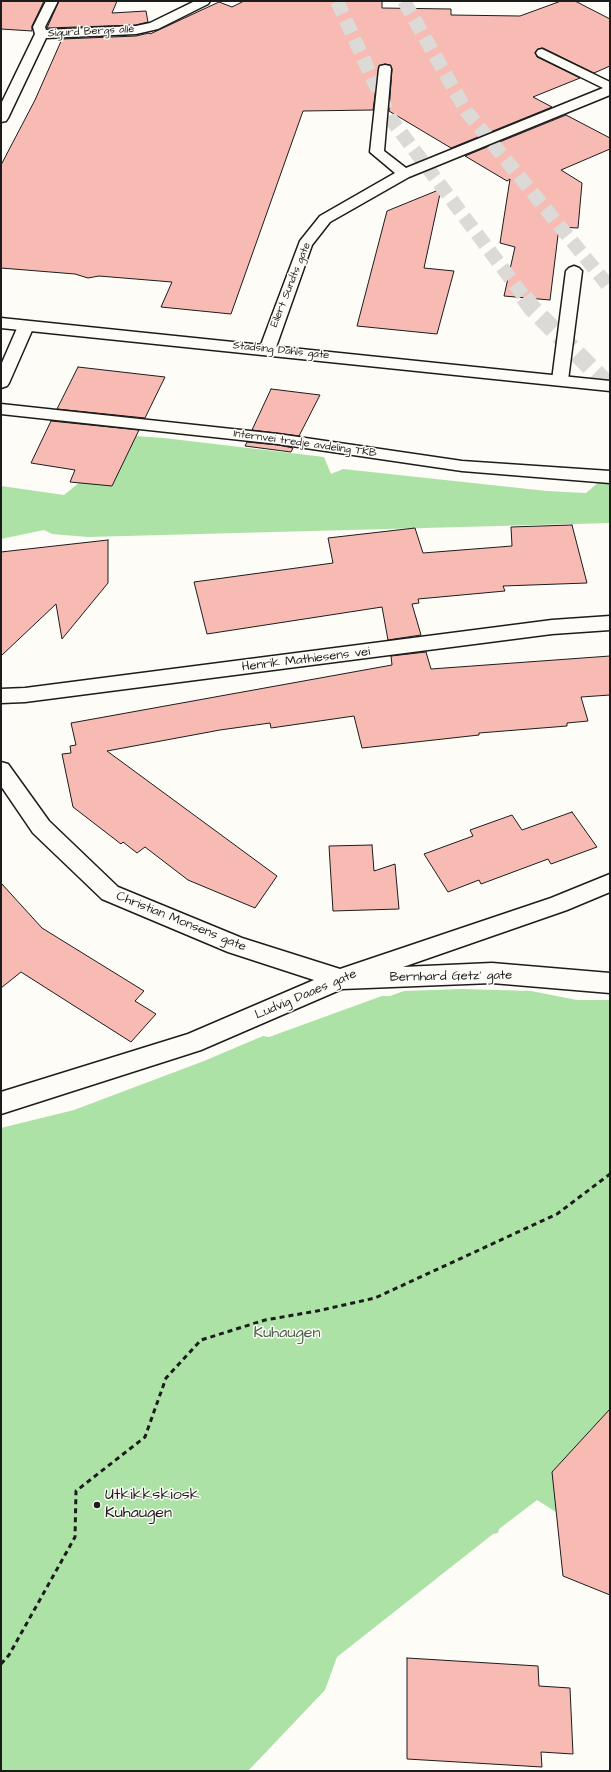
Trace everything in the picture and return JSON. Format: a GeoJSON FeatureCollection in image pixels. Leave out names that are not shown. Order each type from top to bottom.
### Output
{"type":"FeatureCollection","features":[{"type":"Feature","properties":{"kind":"street"},"geometry":{"type":"LineString","coordinates":[[41,34],[40,27],[52,1]]}},
{"type":"Feature","properties":{"kind":"street","name":"Sigurd Bergs allé"},"geometry":{"type":"LineString","coordinates":[[1,118],[41,34],[136,30],[154,26],[204,1]]}},
{"type":"Feature","properties":{"kind":"street"},"geometry":{"type":"LineString","coordinates":[[542,53],[610,89]]}},
{"type":"Feature","properties":{"kind":"street"},"geometry":{"type":"LineString","coordinates":[[384,68],[378,152],[404,174]]}},
{"type":"Feature","properties":{"kind":"street","name":"Eilert Sundts gate"},"geometry":{"type":"LineString","coordinates":[[267,350],[305,244],[325,219],[404,174],[610,89]]}},
{"type":"Feature","properties":{"kind":"street"},"geometry":{"type":"LineString","coordinates":[[560,380],[574,271]]}},
{"type":"Feature","properties":{"kind":"street","name":"Stadsing Dahls gate"},"geometry":{"type":"LineString","coordinates":[[1,323],[610,386]]}},
{"type":"Feature","properties":{"kind":"street"},"geometry":{"type":"LineString","coordinates":[[1,383],[26,326]]}},
{"type":"Feature","properties":{"kind":"street","name":"Internvei tredje avdeling TKB"},"geometry":{"type":"LineString","coordinates":[[1,409],[278,439],[462,466],[610,477]]}},
{"type":"Feature","properties":{"kind":"street","name":"Henrik Mathiesens vei"},"geometry":{"type":"LineString","coordinates":[[1,696],[25,695],[552,627],[610,623]]}},
{"type":"Feature","properties":{"kind":"street","name":"Christian Monsens gate"},"geometry":{"type":"LineString","coordinates":[[1,770],[41,827],[110,892],[236,945],[340,979]]}},
{"type":"Feature","properties":{"kind":"street","name":"Ludvig Daaes gate"},"geometry":{"type":"LineString","coordinates":[[1,1103],[193,1043],[340,979],[559,904],[610,883]]}},
{"type":"Feature","properties":{"kind":"street","name":"Bernhard Getz' gate"},"geometry":{"type":"LineString","coordinates":[[340,979],[492,973],[610,983]]}},
{"type":"Feature","properties":{"kind":"path"},"geometry":{"type":"LineString","coordinates":[[1,1664],[9,1655],[75,1538],[76,1491],[145,1437],[166,1378],[201,1340],[265,1320],[317,1311],[375,1298],[557,1214],[610,1174]]}},
{"type":"Feature","properties":{"kind":"green space"},"geometry":{"type":"Polygon","coordinates":[[[136,436],[324,457],[331,474],[343,469],[547,491],[586,493],[599,482],[610,482],[610,523],[88,537],[52,534],[44,530],[1,539],[1,486],[64,495],[136,436]]]}},
{"type":"Feature","properties":{"kind":"green space","name":"Kuhaugen"},"geometry":{"type":"Polygon","coordinates":[[[462,989],[531,991],[577,1000],[610,1000],[610,1546],[537,1500],[499,1529],[498,1533],[493,1534],[337,1657],[325,1690],[248,1771],[1,1771],[1,1128],[74,1110],[204,1061],[263,1036],[269,1037],[382,996],[390,996],[404,991],[462,989]]]}},
{"type":"Feature","properties":{"kind":"building"},"geometry":{"type":"Polygon","coordinates":[[[1,1],[44,1],[32,26],[32,31],[1,29],[1,1]]]}},
{"type":"Feature","properties":{"kind":"building"},"geometry":{"type":"Polygon","coordinates":[[[59,1],[117,1],[112,13],[146,11],[148,22],[136,25],[47,28],[59,1]]]}},
{"type":"Feature","properties":{"kind":"building"},"geometry":{"type":"Polygon","coordinates":[[[244,1],[382,1],[382,8],[451,9],[451,15],[520,16],[561,1],[575,1],[610,19],[610,66],[594,73],[543,48],[538,49],[535,52],[537,57],[580,78],[533,97],[552,107],[451,148],[389,111],[392,69],[390,65],[385,64],[379,66],[373,110],[303,111],[231,314],[161,307],[172,282],[99,276],[88,278],[75,274],[1,268],[1,165],[35,100],[62,39],[136,36],[150,34],[219,2],[232,7],[244,1]]]}},
{"type":"Feature","properties":{"kind":"building"},"geometry":{"type":"Polygon","coordinates":[[[566,115],[610,138],[610,149],[561,170],[582,183],[578,228],[559,227],[550,300],[504,296],[515,247],[500,243],[510,179],[507,181],[465,156],[566,115]]]}},
{"type":"Feature","properties":{"kind":"building"},"geometry":{"type":"Polygon","coordinates":[[[441,189],[424,268],[454,271],[437,334],[357,326],[387,211],[441,189]]]}},
{"type":"Feature","properties":{"kind":"building"},"geometry":{"type":"Polygon","coordinates":[[[78,367],[165,377],[145,418],[57,409],[78,367]]]}},
{"type":"Feature","properties":{"kind":"building"},"geometry":{"type":"Polygon","coordinates":[[[271,389],[320,395],[299,436],[252,430],[271,389]]]}},
{"type":"Feature","properties":{"kind":"building"},"geometry":{"type":"Polygon","coordinates":[[[51,421],[139,430],[112,486],[70,482],[75,470],[31,463],[51,421]]]}},
{"type":"Feature","properties":{"kind":"building"},"geometry":{"type":"Polygon","coordinates":[[[247,442],[293,448],[291,452],[245,446],[247,442]]]}},
{"type":"Feature","properties":{"kind":"building"},"geometry":{"type":"Polygon","coordinates":[[[572,525],[587,583],[503,586],[505,591],[418,599],[419,603],[412,604],[421,635],[388,640],[382,607],[207,634],[194,582],[333,563],[328,538],[415,528],[423,553],[512,546],[511,527],[572,525]]]}},
{"type":"Feature","properties":{"kind":"building"},"geometry":{"type":"Polygon","coordinates":[[[108,540],[108,583],[62,639],[56,604],[1,656],[1,552],[108,540]]]}},
{"type":"Feature","properties":{"kind":"building"},"geometry":{"type":"Polygon","coordinates":[[[426,652],[431,669],[610,656],[610,695],[581,697],[588,721],[567,723],[567,726],[479,733],[479,735],[362,748],[354,716],[271,728],[270,723],[220,730],[107,751],[277,876],[255,908],[188,880],[145,847],[137,853],[123,842],[121,844],[73,807],[62,754],[71,753],[70,746],[76,745],[71,723],[392,665],[391,656],[426,652]]]}},
{"type":"Feature","properties":{"kind":"building"},"geometry":{"type":"Polygon","coordinates":[[[572,812],[597,847],[551,864],[548,859],[481,884],[479,880],[448,892],[424,854],[473,836],[470,830],[512,815],[522,830],[572,812]]]}},
{"type":"Feature","properties":{"kind":"building"},"geometry":{"type":"Polygon","coordinates":[[[372,845],[374,871],[395,864],[399,909],[333,911],[329,846],[372,845]]]}},
{"type":"Feature","properties":{"kind":"building"},"geometry":{"type":"Polygon","coordinates":[[[1,883],[42,928],[144,991],[135,1001],[156,1014],[131,1042],[21,972],[1,988],[1,883]]]}},
{"type":"Feature","properties":{"kind":"building"},"geometry":{"type":"Polygon","coordinates":[[[610,1409],[610,1595],[563,1576],[552,1472],[610,1409]]]}},
{"type":"Feature","properties":{"kind":"building"},"geometry":{"type":"Polygon","coordinates":[[[407,1658],[538,1666],[539,1686],[570,1688],[573,1754],[541,1752],[542,1767],[407,1759],[407,1658]]]}},
{"type":"Feature","properties":{"kind":"tunnel"},"geometry":{"type":"LineString","coordinates":[[337,1],[391,119],[525,298]]}},
{"type":"Feature","properties":{"kind":"tunnel"},"geometry":{"type":"LineString","coordinates":[[404,1],[467,112],[610,288]]}},
{"type":"Feature","properties":{"kind":"tunnel"},"geometry":{"type":"LineString","coordinates":[[524,297],[532,308],[610,387]]}},
{"type":"Feature","properties":{"kind":"place","name":"Utkikkskiosk Kuhaugen"},"geometry":{"type":"Point","coordinates":[97,1505]}}]}
